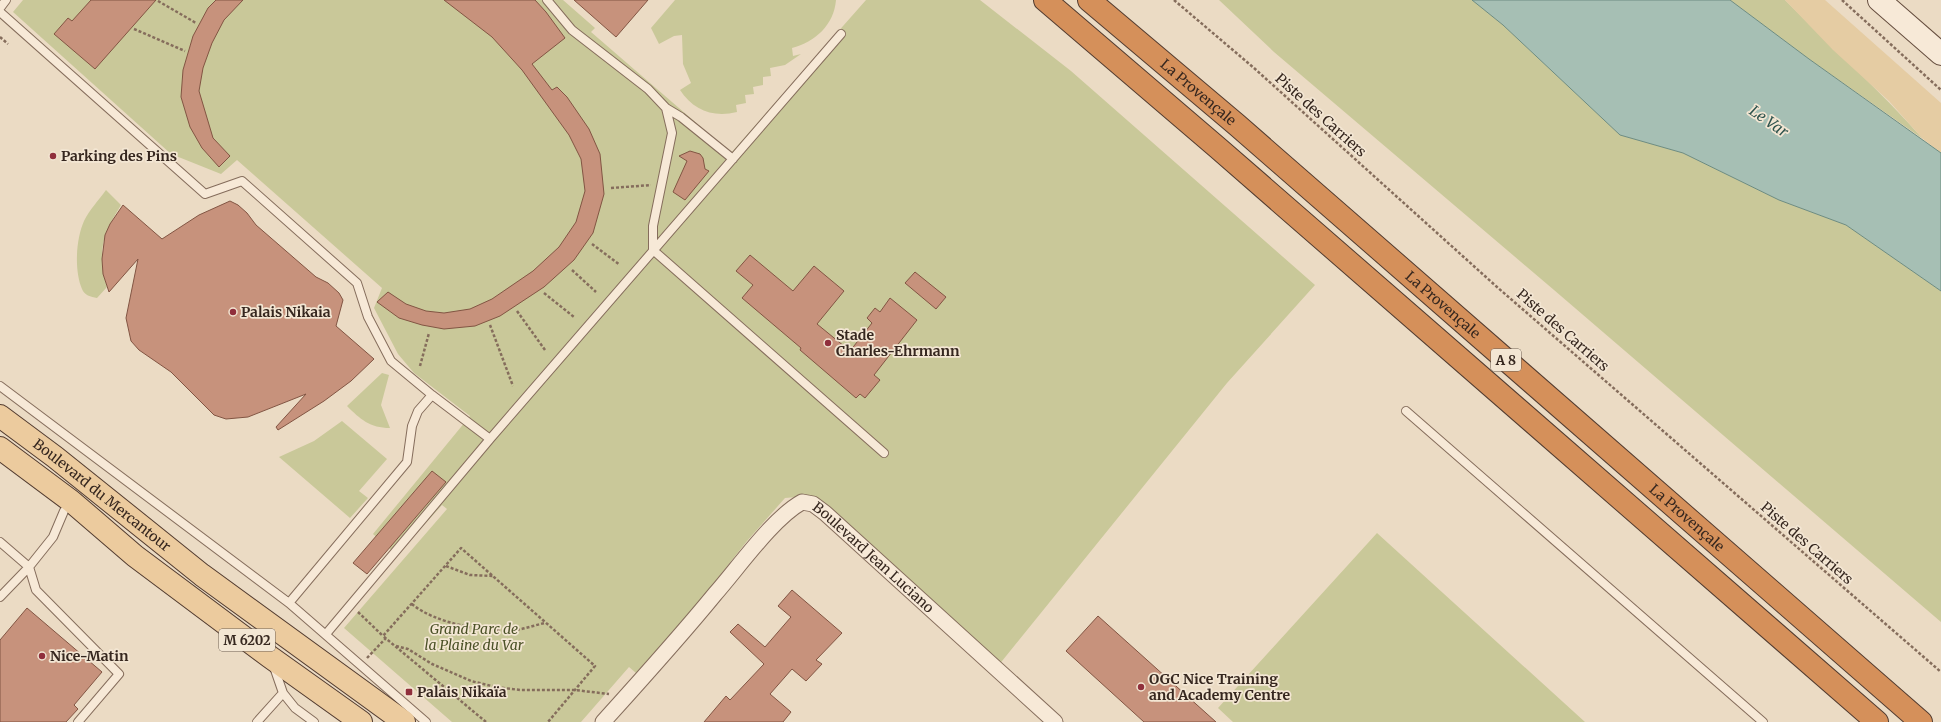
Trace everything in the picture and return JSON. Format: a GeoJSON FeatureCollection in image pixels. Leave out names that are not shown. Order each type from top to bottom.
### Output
{"type":"FeatureCollection","features":[{"type":"Feature","properties":{"kind":"highway","name":"La Provençale"},"geometry":{"type":"LineString","coordinates":[[1045,0],[1212,142],[1877,722]]}},
{"type":"Feature","properties":{"kind":"highway","name":"La Provençale"},"geometry":{"type":"LineString","coordinates":[[1089,0],[1237,125],[1921,722]]}},
{"type":"Feature","properties":{"kind":"main road"},"geometry":{"type":"LineString","coordinates":[[1879,0],[1941,54]]}},
{"type":"Feature","properties":{"kind":"main road","name":"Boulevard du Mercantour"},"geometry":{"type":"LineString","coordinates":[[0,416],[55,457],[202,575]]}},
{"type":"Feature","properties":{"kind":"main road","name":"Boulevard du Mercantour"},"geometry":{"type":"LineString","coordinates":[[0,435],[91,501],[202,575],[404,722]]}},
{"type":"Feature","properties":{"kind":"main road","name":"Boulevard du Mercantour"},"geometry":{"type":"LineString","coordinates":[[0,448],[71,501],[136,556],[270,657],[361,722]]}},
{"type":"Feature","properties":{"kind":"main road","name":"Boulevard du Mercantour"},"geometry":{"type":"LineString","coordinates":[[0,463],[64,511],[136,556]]}},
{"type":"Feature","properties":{"kind":"street","name":"Boulevard Jean Luciano"},"geometry":{"type":"LineString","coordinates":[[603,722],[695,618],[758,543],[790,508],[802,502],[813,504],[824,513],[1056,722]]}},
{"type":"Feature","properties":{"kind":"lane"},"geometry":{"type":"LineString","coordinates":[[0,8],[6,0]]}},
{"type":"Feature","properties":{"kind":"lane"},"geometry":{"type":"LineString","coordinates":[[547,0],[572,30],[648,90],[666,108],[681,117],[733,159]]}},
{"type":"Feature","properties":{"kind":"lane"},"geometry":{"type":"LineString","coordinates":[[0,12],[205,194],[242,181],[248,186],[357,283],[368,317],[391,361],[432,395],[490,439]]}},
{"type":"Feature","properties":{"kind":"lane"},"geometry":{"type":"LineString","coordinates":[[326,634],[490,439],[841,34]]}},
{"type":"Feature","properties":{"kind":"lane"},"geometry":{"type":"LineString","coordinates":[[666,108],[672,133],[653,226],[653,250],[884,453]]}},
{"type":"Feature","properties":{"kind":"lane"},"geometry":{"type":"LineString","coordinates":[[0,386],[289,603],[426,722]]}},
{"type":"Feature","properties":{"kind":"lane"},"geometry":{"type":"LineString","coordinates":[[289,603],[407,462],[412,426],[418,411],[432,395]]}},
{"type":"Feature","properties":{"kind":"lane"},"geometry":{"type":"LineString","coordinates":[[1406,410],[1763,722]]}},
{"type":"Feature","properties":{"kind":"lane"},"geometry":{"type":"LineString","coordinates":[[0,597],[29,567],[53,537],[64,511]]}},
{"type":"Feature","properties":{"kind":"lane"},"geometry":{"type":"LineString","coordinates":[[0,542],[29,567],[36,590],[119,674],[78,722]]}},
{"type":"Feature","properties":{"kind":"lane"},"geometry":{"type":"LineString","coordinates":[[270,657],[283,693],[295,708],[314,722]]}},
{"type":"Feature","properties":{"kind":"lane"},"geometry":{"type":"LineString","coordinates":[[256,722],[283,693]]}},
{"type":"Feature","properties":{"kind":"path","name":"Piste des Carriers"},"geometry":{"type":"LineString","coordinates":[[1174,0],[1254,68],[1497,287],[1941,672]]}},
{"type":"Feature","properties":{"kind":"path"},"geometry":{"type":"LineString","coordinates":[[1842,0],[1941,90]]}},
{"type":"Feature","properties":{"kind":"path"},"geometry":{"type":"LineString","coordinates":[[158,1],[196,23]]}},
{"type":"Feature","properties":{"kind":"path"},"geometry":{"type":"LineString","coordinates":[[134,29],[185,51]]}},
{"type":"Feature","properties":{"kind":"path"},"geometry":{"type":"LineString","coordinates":[[0,37],[8,44]]}},
{"type":"Feature","properties":{"kind":"path"},"geometry":{"type":"LineString","coordinates":[[610,188],[662,184]]}},
{"type":"Feature","properties":{"kind":"path"},"geometry":{"type":"LineString","coordinates":[[592,244],[620,265]]}},
{"type":"Feature","properties":{"kind":"path"},"geometry":{"type":"LineString","coordinates":[[572,270],[596,292]]}},
{"type":"Feature","properties":{"kind":"path"},"geometry":{"type":"LineString","coordinates":[[544,293],[574,317]]}},
{"type":"Feature","properties":{"kind":"path"},"geometry":{"type":"LineString","coordinates":[[517,311],[545,350]]}},
{"type":"Feature","properties":{"kind":"path"},"geometry":{"type":"LineString","coordinates":[[490,325],[513,386]]}},
{"type":"Feature","properties":{"kind":"path"},"geometry":{"type":"LineString","coordinates":[[420,366],[429,333]]}},
{"type":"Feature","properties":{"kind":"path"},"geometry":{"type":"LineString","coordinates":[[360,664],[461,548],[595,666],[548,722]]}},
{"type":"Feature","properties":{"kind":"path"},"geometry":{"type":"LineString","coordinates":[[446,566],[470,575],[493,576]]}},
{"type":"Feature","properties":{"kind":"path"},"geometry":{"type":"LineString","coordinates":[[412,604],[436,619],[471,628],[514,630],[545,623]]}},
{"type":"Feature","properties":{"kind":"path"},"geometry":{"type":"LineString","coordinates":[[350,606],[395,646],[486,722]]}},
{"type":"Feature","properties":{"kind":"path"},"geometry":{"type":"LineString","coordinates":[[395,646],[408,649],[432,664],[471,681],[496,687],[520,690],[575,690],[607,692],[621,702]]}},
{"type":"Feature","properties":{"kind":"green space","name":"Stade Charles-Ehrmann"},"geometry":{"type":"Polygon","coordinates":[[[23,0],[563,0],[595,28],[591,32],[731,153],[866,0],[980,0],[1071,71],[1315,285],[1227,383],[998,666],[820,499],[808,496],[785,498],[747,541],[690,613],[636,673],[629,667],[581,722],[452,722],[344,628],[447,509],[442,505],[397,555],[373,534],[470,416],[414,373],[398,354],[374,308],[382,288],[237,160],[221,174],[171,154],[13,12],[23,0]]]}},
{"type":"Feature","properties":{"kind":"green space"},"geometry":{"type":"Polygon","coordinates":[[[675,0],[836,0],[832,17],[822,31],[816,37],[792,48],[793,56],[801,54],[785,65],[770,68],[771,76],[763,77],[763,85],[753,87],[754,94],[745,95],[746,103],[736,105],[737,112],[720,114],[704,111],[697,107],[685,97],[680,90],[691,83],[683,64],[682,35],[674,36],[659,44],[651,28],[675,0]]]}},
{"type":"Feature","properties":{"kind":"green space"},"geometry":{"type":"Polygon","coordinates":[[[1219,0],[1472,0],[1503,25],[1620,135],[1683,153],[1779,200],[1846,225],[1941,291],[1941,622],[1274,52],[1219,0]]]}},
{"type":"Feature","properties":{"kind":"green space"},"geometry":{"type":"Polygon","coordinates":[[[1730,0],[1785,0],[1873,86],[1923,139],[1809,59],[1730,0]]]}},
{"type":"Feature","properties":{"kind":"green space"},"geometry":{"type":"Polygon","coordinates":[[[106,190],[121,205],[109,226],[103,244],[102,263],[107,287],[97,298],[86,294],[82,289],[79,281],[77,255],[79,237],[84,221],[91,209],[106,190]]]}},
{"type":"Feature","properties":{"kind":"green space"},"geometry":{"type":"Polygon","coordinates":[[[382,373],[389,375],[381,405],[390,428],[383,428],[366,422],[347,406],[382,373]]]}},
{"type":"Feature","properties":{"kind":"green space"},"geometry":{"type":"Polygon","coordinates":[[[342,421],[387,459],[359,491],[368,498],[350,518],[279,457],[314,441],[342,421]]]}},
{"type":"Feature","properties":{"kind":"green space"},"geometry":{"type":"Polygon","coordinates":[[[1377,533],[1585,722],[1233,722],[1218,708],[1377,533]]]}},
{"type":"Feature","properties":{"kind":"sand"},"geometry":{"type":"Polygon","coordinates":[[[1785,0],[1825,0],[1941,103],[1941,153],[1923,139],[1889,101],[1833,50],[1785,0]]]}},
{"type":"Feature","properties":{"kind":"water","name":"Le Var"},"geometry":{"type":"Polygon","coordinates":[[[1472,0],[1730,0],[1809,59],[1941,153],[1941,291],[1846,225],[1779,200],[1683,153],[1620,135],[1503,25],[1472,0]]]}},
{"type":"Feature","properties":{"kind":"building"},"geometry":{"type":"Polygon","coordinates":[[[91,0],[156,0],[95,69],[54,34],[68,18],[72,21],[91,0]]]}},
{"type":"Feature","properties":{"kind":"building"},"geometry":{"type":"Polygon","coordinates":[[[216,0],[243,0],[224,20],[212,43],[203,68],[199,91],[213,138],[230,156],[219,167],[202,148],[190,127],[181,97],[183,70],[193,36],[208,8],[216,0]]]}},
{"type":"Feature","properties":{"kind":"building"},"geometry":{"type":"Polygon","coordinates":[[[444,0],[535,0],[546,12],[565,38],[532,64],[552,90],[557,87],[567,97],[589,129],[600,154],[604,194],[593,233],[574,260],[544,287],[500,316],[475,326],[444,329],[422,325],[399,318],[377,302],[388,292],[406,304],[426,311],[444,313],[470,309],[492,299],[533,271],[559,247],[576,222],[585,191],[581,159],[569,135],[522,70],[492,37],[444,0]]]}},
{"type":"Feature","properties":{"kind":"building"},"geometry":{"type":"Polygon","coordinates":[[[574,0],[648,0],[616,37],[574,0]]]}},
{"type":"Feature","properties":{"kind":"building"},"geometry":{"type":"Polygon","coordinates":[[[690,151],[700,154],[703,158],[705,169],[709,171],[685,200],[673,192],[687,161],[679,156],[690,151]]]}},
{"type":"Feature","properties":{"kind":"building","name":"Palais Nikaia"},"geometry":{"type":"Polygon","coordinates":[[[230,201],[238,205],[247,213],[256,225],[316,277],[328,283],[339,293],[343,300],[336,326],[374,359],[351,381],[324,401],[278,430],[276,427],[306,394],[248,417],[226,419],[214,415],[171,372],[139,350],[131,341],[126,318],[138,259],[109,292],[103,274],[102,259],[105,235],[110,224],[123,205],[162,239],[199,215],[230,201]]]}},
{"type":"Feature","properties":{"kind":"building"},"geometry":{"type":"Polygon","coordinates":[[[750,255],[793,291],[814,266],[844,291],[817,324],[850,351],[872,323],[867,318],[875,308],[880,312],[890,298],[917,320],[874,375],[880,380],[865,398],[860,394],[856,398],[800,350],[801,348],[742,298],[753,285],[736,271],[750,255]]]}},
{"type":"Feature","properties":{"kind":"building"},"geometry":{"type":"Polygon","coordinates":[[[915,272],[946,297],[936,309],[905,283],[915,272]]]}},
{"type":"Feature","properties":{"kind":"building"},"geometry":{"type":"Polygon","coordinates":[[[432,471],[446,482],[367,574],[353,563],[432,471]]]}},
{"type":"Feature","properties":{"kind":"building"},"geometry":{"type":"Polygon","coordinates":[[[792,590],[842,633],[816,660],[822,664],[806,681],[792,669],[770,694],[791,712],[783,722],[704,722],[726,696],[730,700],[764,664],[730,632],[738,624],[765,647],[791,617],[778,606],[792,590]]]}},
{"type":"Feature","properties":{"kind":"building","name":"Nice-Matin"},"geometry":{"type":"Polygon","coordinates":[[[27,608],[102,672],[74,705],[78,709],[66,722],[0,722],[0,640],[27,608]]]}},
{"type":"Feature","properties":{"kind":"building","name":"OGC Nice Training and Academy Centre"},"geometry":{"type":"Polygon","coordinates":[[[1098,616],[1216,722],[1144,722],[1066,651],[1098,616]]]}},
{"type":"Feature","properties":{"kind":"place","name":"Parking des Pins"},"geometry":{"type":"Point","coordinates":[53,156]}},
{"type":"Feature","properties":{"kind":"place","name":"Palais Nikaia"},"geometry":{"type":"Point","coordinates":[233,312]}},
{"type":"Feature","properties":{"kind":"place","name":"Stade Charles-Ehrmann"},"geometry":{"type":"Point","coordinates":[828,343]}},
{"type":"Feature","properties":{"kind":"place","name":"Nice-Matin"},"geometry":{"type":"Point","coordinates":[42,656]}},
{"type":"Feature","properties":{"kind":"place","name":"OGC Nice Training and Academy Centre"},"geometry":{"type":"Point","coordinates":[1141,687]}},
{"type":"Feature","properties":{"kind":"place","name":"Palais Nikaïa"},"geometry":{"type":"Point","coordinates":[409,692]}},
{"type":"Feature","properties":{"kind":"park label","name":"Grand Parc de la Plaine du Var"},"geometry":{"type":"Point","coordinates":[474,638]}}]}
